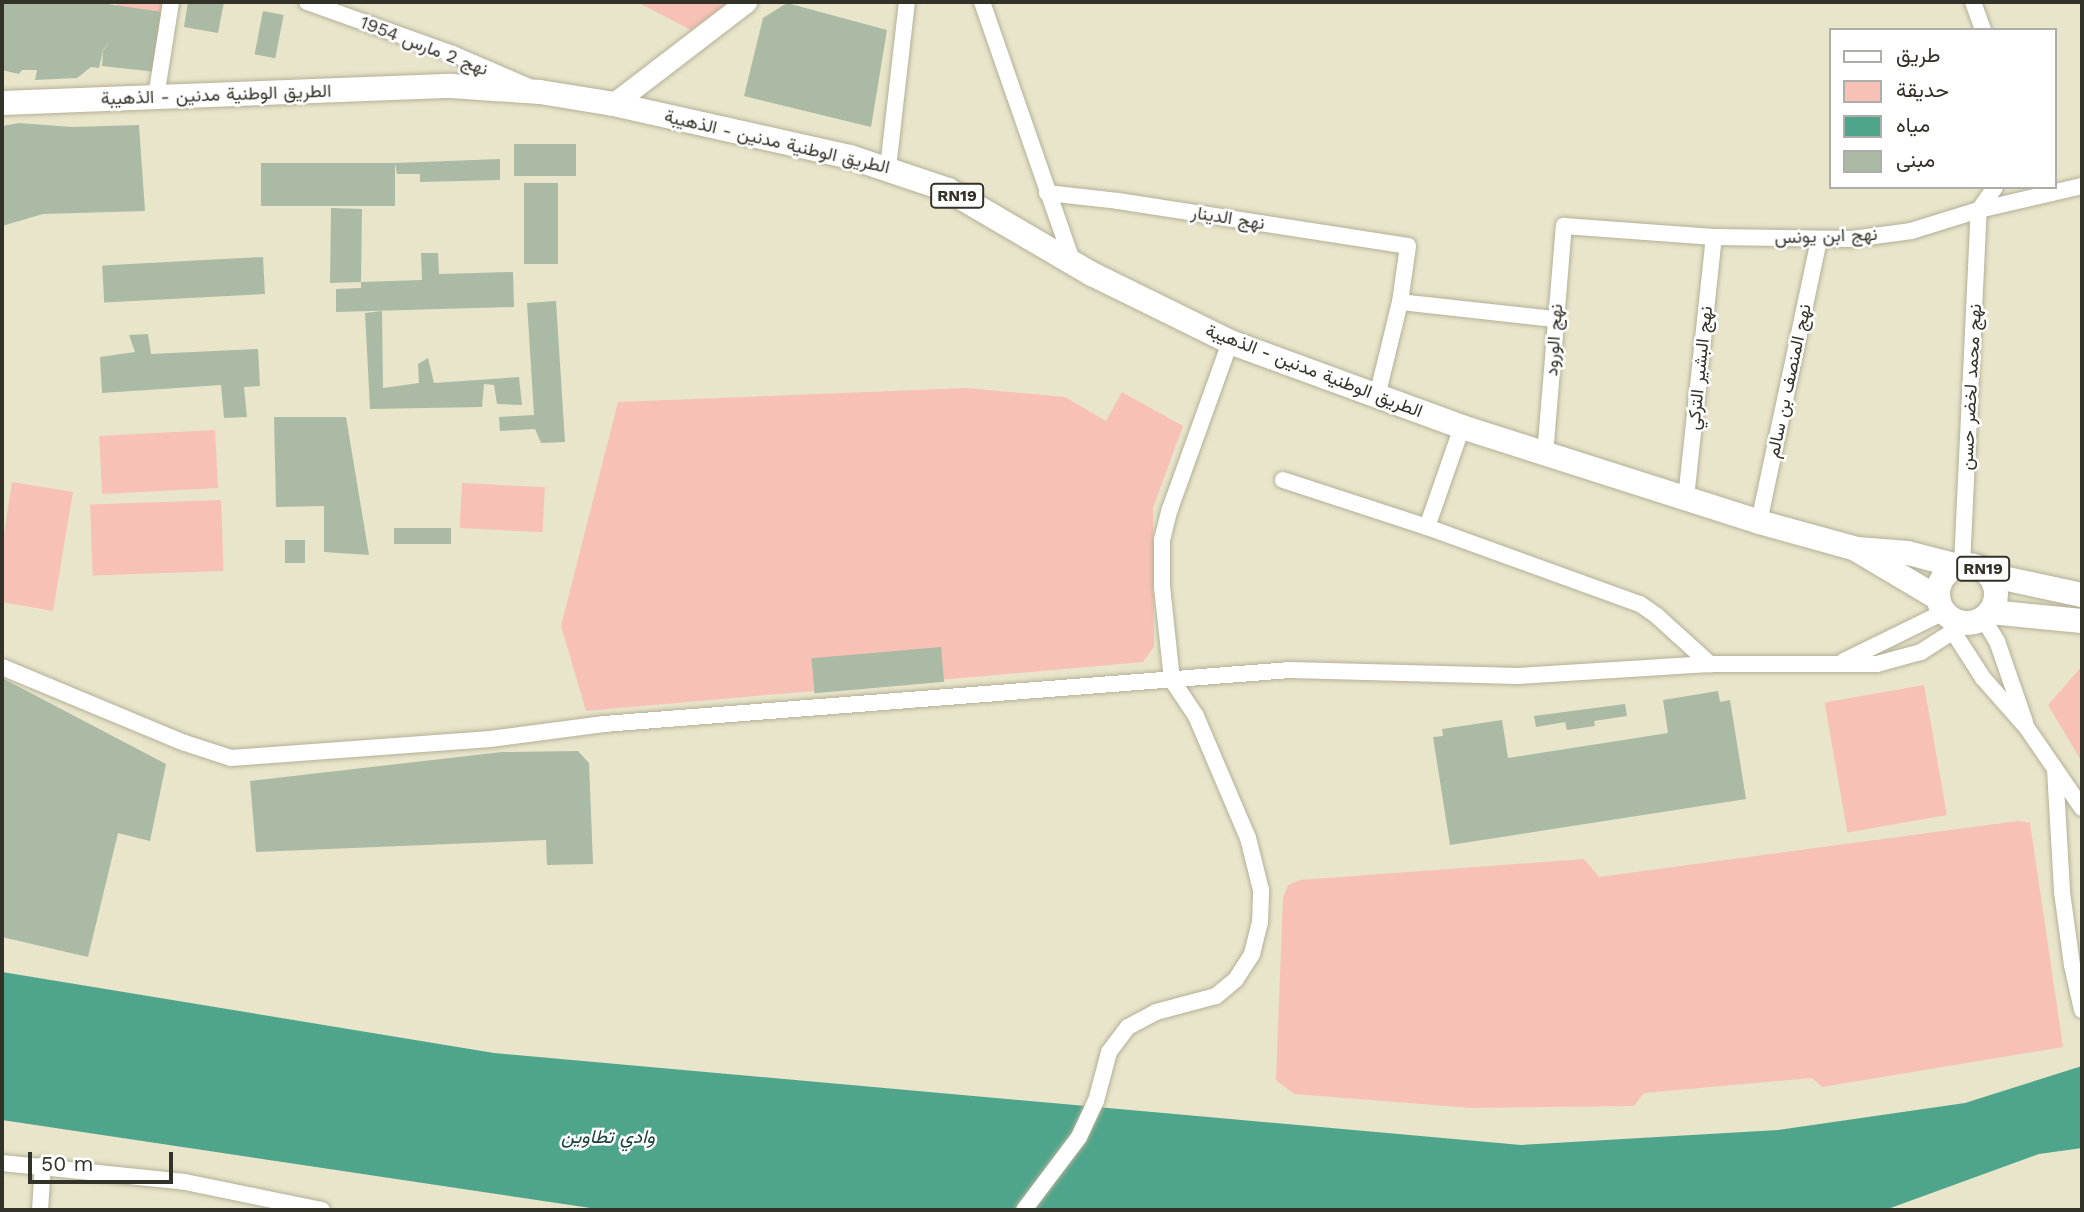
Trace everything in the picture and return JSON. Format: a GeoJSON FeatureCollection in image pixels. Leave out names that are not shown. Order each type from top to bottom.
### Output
{"type":"FeatureCollection","features":[{"type":"Feature","properties":{"kind":"main road"},"geometry":{"type":"LineString","coordinates":[[613,104],[746,2]]}},
{"type":"Feature","properties":{"kind":"main road","name":"الطريق الوطنية مدنين - الذهيبة"},"geometry":{"type":"LineString","coordinates":[[2,103],[451,86],[540,92],[613,104],[888,168],[947,190],[1073,263],[1230,342],[1462,427],[1759,522],[1857,550],[1908,553],[1960,565]]}},
{"type":"Feature","properties":{"kind":"main road","name":"الطريق الوطنية مدنين - الذهيبة"},"geometry":{"type":"LineString","coordinates":[[1857,550],[1961,616],[2082,621]]}},
{"type":"Feature","properties":{"kind":"main road","name":"RN19"},"geometry":{"type":"LineString","coordinates":[[1989,575],[1996,597],[1961,616],[1940,582],[1960,565],[1982,569],[1989,575],[2082,595]]}},
{"type":"Feature","properties":{"kind":"street"},"geometry":{"type":"LineString","coordinates":[[156,97],[171,2]]}},
{"type":"Feature","properties":{"kind":"street","name":"نهج 2 مارس 1954"},"geometry":{"type":"LineString","coordinates":[[307,2],[453,54],[540,92]]}},
{"type":"Feature","properties":{"kind":"street"},"geometry":{"type":"LineString","coordinates":[[888,168],[906,2]]}},
{"type":"Feature","properties":{"kind":"street"},"geometry":{"type":"LineString","coordinates":[[982,2],[1073,263]]}},
{"type":"Feature","properties":{"kind":"street"},"geometry":{"type":"LineString","coordinates":[[1973,2],[1982,28]]}},
{"type":"Feature","properties":{"kind":"street","name":"نهج ابن يونس"},"geometry":{"type":"LineString","coordinates":[[1564,226],[1714,237],[1819,240],[1911,230],[1979,210],[2082,186]]}},
{"type":"Feature","properties":{"kind":"street"},"geometry":{"type":"LineString","coordinates":[[1979,210],[1994,189]]}},
{"type":"Feature","properties":{"kind":"street","name":"نهج الدينار"},"geometry":{"type":"LineString","coordinates":[[1047,193],[1142,204],[1408,246],[1400,302]]}},
{"type":"Feature","properties":{"kind":"street","name":"نهج محمد لخضر حسن"},"geometry":{"type":"LineString","coordinates":[[1960,565],[1979,210]]}},
{"type":"Feature","properties":{"kind":"street","name":"نهج الورود"},"geometry":{"type":"LineString","coordinates":[[1545,455],[1564,226]]}},
{"type":"Feature","properties":{"kind":"street","name":"نهج البشير التركي"},"geometry":{"type":"LineString","coordinates":[[1686,498],[1714,237]]}},
{"type":"Feature","properties":{"kind":"street","name":"نهج المنصف بن سالم"},"geometry":{"type":"LineString","coordinates":[[1759,522],[1819,240]]}},
{"type":"Feature","properties":{"kind":"street"},"geometry":{"type":"LineString","coordinates":[[1377,396],[1400,302],[1555,319]]}},
{"type":"Feature","properties":{"kind":"street"},"geometry":{"type":"LineString","coordinates":[[1024,1210],[1079,1137],[1096,1101],[1109,1052],[1128,1027],[1156,1012],[1216,996],[1236,979],[1252,954],[1260,923],[1261,890],[1248,838],[1196,716],[1172,680],[1162,587],[1162,540],[1170,509],[1230,342]]}},
{"type":"Feature","properties":{"kind":"street"},"geometry":{"type":"LineString","coordinates":[[1427,527],[1462,427]]}},
{"type":"Feature","properties":{"kind":"street"},"geometry":{"type":"LineString","coordinates":[[1283,480],[1427,527],[1640,604],[1710,664]]}},
{"type":"Feature","properties":{"kind":"street"},"geometry":{"type":"LineString","coordinates":[[2,667],[185,743],[231,758],[490,739],[604,724],[1290,670],[1518,676],[1710,664],[1890,662],[1922,652],[1961,616]]}},
{"type":"Feature","properties":{"kind":"street"},"geometry":{"type":"LineString","coordinates":[[1842,662],[1961,616]]}},
{"type":"Feature","properties":{"kind":"street"},"geometry":{"type":"LineString","coordinates":[[1961,616],[1997,641],[2027,728]]}},
{"type":"Feature","properties":{"kind":"street"},"geometry":{"type":"LineString","coordinates":[[1961,616],[1983,678],[2027,728],[2082,808]]}},
{"type":"Feature","properties":{"kind":"street"},"geometry":{"type":"LineString","coordinates":[[2055,769],[2062,892],[2071,965],[2082,1010]]}},
{"type":"Feature","properties":{"kind":"street"},"geometry":{"type":"LineString","coordinates":[[2,1163],[43,1165],[184,1182],[322,1210]]}},
{"type":"Feature","properties":{"kind":"street"},"geometry":{"type":"LineString","coordinates":[[40,1210],[43,1165]]}},
{"type":"Feature","properties":{"kind":"green space"},"geometry":{"type":"Polygon","coordinates":[[[117,2],[164,2],[163,12],[117,6],[117,2]]]}},
{"type":"Feature","properties":{"kind":"green space"},"geometry":{"type":"Polygon","coordinates":[[[637,2],[729,2],[691,30],[637,2]]]}},
{"type":"Feature","properties":{"kind":"green space"},"geometry":{"type":"Polygon","coordinates":[[[966,388],[1065,397],[1106,421],[1122,392],[1183,426],[1153,508],[1154,647],[1143,662],[586,711],[561,626],[618,402],[966,388]]]}},
{"type":"Feature","properties":{"kind":"green space"},"geometry":{"type":"Polygon","coordinates":[[[215,430],[218,488],[102,494],[99,436],[215,430]]]}},
{"type":"Feature","properties":{"kind":"green space"},"geometry":{"type":"Polygon","coordinates":[[[12,482],[73,492],[53,611],[2,602],[2,546],[12,482]]]}},
{"type":"Feature","properties":{"kind":"green space"},"geometry":{"type":"Polygon","coordinates":[[[462,483],[545,487],[543,532],[460,528],[462,483]]]}},
{"type":"Feature","properties":{"kind":"green space"},"geometry":{"type":"Polygon","coordinates":[[[221,500],[223,571],[93,576],[90,505],[221,500]]]}},
{"type":"Feature","properties":{"kind":"green space"},"geometry":{"type":"Polygon","coordinates":[[[2082,666],[2082,762],[2048,705],[2082,666]]]}},
{"type":"Feature","properties":{"kind":"green space"},"geometry":{"type":"Polygon","coordinates":[[[1924,685],[1947,815],[1847,833],[1825,703],[1924,685]]]}},
{"type":"Feature","properties":{"kind":"green space"},"geometry":{"type":"Polygon","coordinates":[[[2018,821],[2030,823],[2063,1047],[1822,1087],[1812,1078],[1644,1093],[1634,1106],[1472,1108],[1294,1094],[1276,1080],[1283,898],[1288,885],[1300,880],[1584,859],[1599,877],[2018,821]]]}},
{"type":"Feature","properties":{"kind":"water","name":"وادي تطاوين"},"geometry":{"type":"Polygon","coordinates":[[[2,972],[494,1053],[1521,1145],[1778,1130],[1965,1103],[2082,1066],[2082,1148],[2039,1154],[1885,1210],[604,1210],[2,1120],[2,972]]]}},
{"type":"Feature","properties":{"kind":"building"},"geometry":{"type":"Polygon","coordinates":[[[2,2],[94,2],[163,12],[157,72],[102,66],[103,51],[111,39],[103,50],[99,68],[91,67],[77,78],[35,80],[37,70],[22,70],[19,74],[2,70],[2,2]]]}},
{"type":"Feature","properties":{"kind":"building"},"geometry":{"type":"Polygon","coordinates":[[[188,2],[224,2],[218,33],[184,27],[188,2]]]}},
{"type":"Feature","properties":{"kind":"building"},"geometry":{"type":"Polygon","coordinates":[[[787,3],[887,30],[871,127],[744,96],[763,18],[787,3]]]}},
{"type":"Feature","properties":{"kind":"building"},"geometry":{"type":"Polygon","coordinates":[[[263,11],[284,15],[275,58],[255,54],[263,11]]]}},
{"type":"Feature","properties":{"kind":"building"},"geometry":{"type":"Polygon","coordinates":[[[19,123],[72,127],[139,125],[145,211],[43,214],[2,226],[2,126],[19,123]]]}},
{"type":"Feature","properties":{"kind":"building"},"geometry":{"type":"Polygon","coordinates":[[[514,144],[576,144],[576,176],[514,176],[514,144]]]}},
{"type":"Feature","properties":{"kind":"building"},"geometry":{"type":"Polygon","coordinates":[[[500,159],[500,180],[420,182],[420,174],[397,174],[395,163],[500,159]]]}},
{"type":"Feature","properties":{"kind":"building"},"geometry":{"type":"Polygon","coordinates":[[[261,163],[395,163],[395,206],[261,206],[261,163]]]}},
{"type":"Feature","properties":{"kind":"building"},"geometry":{"type":"Polygon","coordinates":[[[524,183],[558,183],[558,264],[524,264],[524,183]]]}},
{"type":"Feature","properties":{"kind":"building"},"geometry":{"type":"Polygon","coordinates":[[[331,208],[362,209],[361,282],[330,283],[331,208]]]}},
{"type":"Feature","properties":{"kind":"building"},"geometry":{"type":"Polygon","coordinates":[[[421,253],[438,253],[439,274],[513,272],[514,307],[336,312],[336,289],[361,288],[361,282],[422,280],[421,253]]]}},
{"type":"Feature","properties":{"kind":"building"},"geometry":{"type":"Polygon","coordinates":[[[263,257],[265,294],[104,302],[102,265],[263,257]]]}},
{"type":"Feature","properties":{"kind":"building"},"geometry":{"type":"Polygon","coordinates":[[[556,301],[565,442],[541,443],[535,429],[500,431],[499,417],[534,415],[527,303],[556,301]]]}},
{"type":"Feature","properties":{"kind":"building"},"geometry":{"type":"Polygon","coordinates":[[[382,311],[383,388],[419,383],[418,364],[428,358],[434,383],[519,377],[522,405],[497,404],[494,385],[484,384],[482,407],[370,409],[365,313],[382,311]]]}},
{"type":"Feature","properties":{"kind":"building"},"geometry":{"type":"Polygon","coordinates":[[[148,334],[151,354],[258,349],[260,386],[244,387],[247,417],[224,418],[221,385],[102,393],[100,357],[135,352],[129,335],[148,334]]]}},
{"type":"Feature","properties":{"kind":"building"},"geometry":{"type":"Polygon","coordinates":[[[274,417],[346,417],[369,555],[324,552],[324,506],[276,507],[274,417]]]}},
{"type":"Feature","properties":{"kind":"building"},"geometry":{"type":"Polygon","coordinates":[[[394,528],[451,528],[451,544],[394,544],[394,528]]]}},
{"type":"Feature","properties":{"kind":"building"},"geometry":{"type":"Polygon","coordinates":[[[285,540],[305,540],[305,563],[285,563],[285,540]]]}},
{"type":"Feature","properties":{"kind":"building"},"geometry":{"type":"Polygon","coordinates":[[[941,647],[944,682],[815,693],[811,658],[941,647]]]}},
{"type":"Feature","properties":{"kind":"building"},"geometry":{"type":"Polygon","coordinates":[[[2,678],[166,764],[150,841],[118,833],[88,957],[2,937],[2,678]]]}},
{"type":"Feature","properties":{"kind":"building"},"geometry":{"type":"Polygon","coordinates":[[[1718,691],[1720,702],[1730,700],[1746,799],[1450,845],[1433,737],[1443,736],[1442,729],[1502,720],[1508,758],[1668,733],[1663,700],[1718,691]]]}},
{"type":"Feature","properties":{"kind":"building"},"geometry":{"type":"Polygon","coordinates":[[[1625,704],[1627,716],[1594,721],[1595,726],[1567,730],[1565,722],[1536,727],[1534,716],[1625,704]]]}},
{"type":"Feature","properties":{"kind":"building"},"geometry":{"type":"Polygon","coordinates":[[[578,751],[589,763],[593,864],[547,865],[546,840],[256,852],[250,781],[502,752],[578,751]]]}}]}
